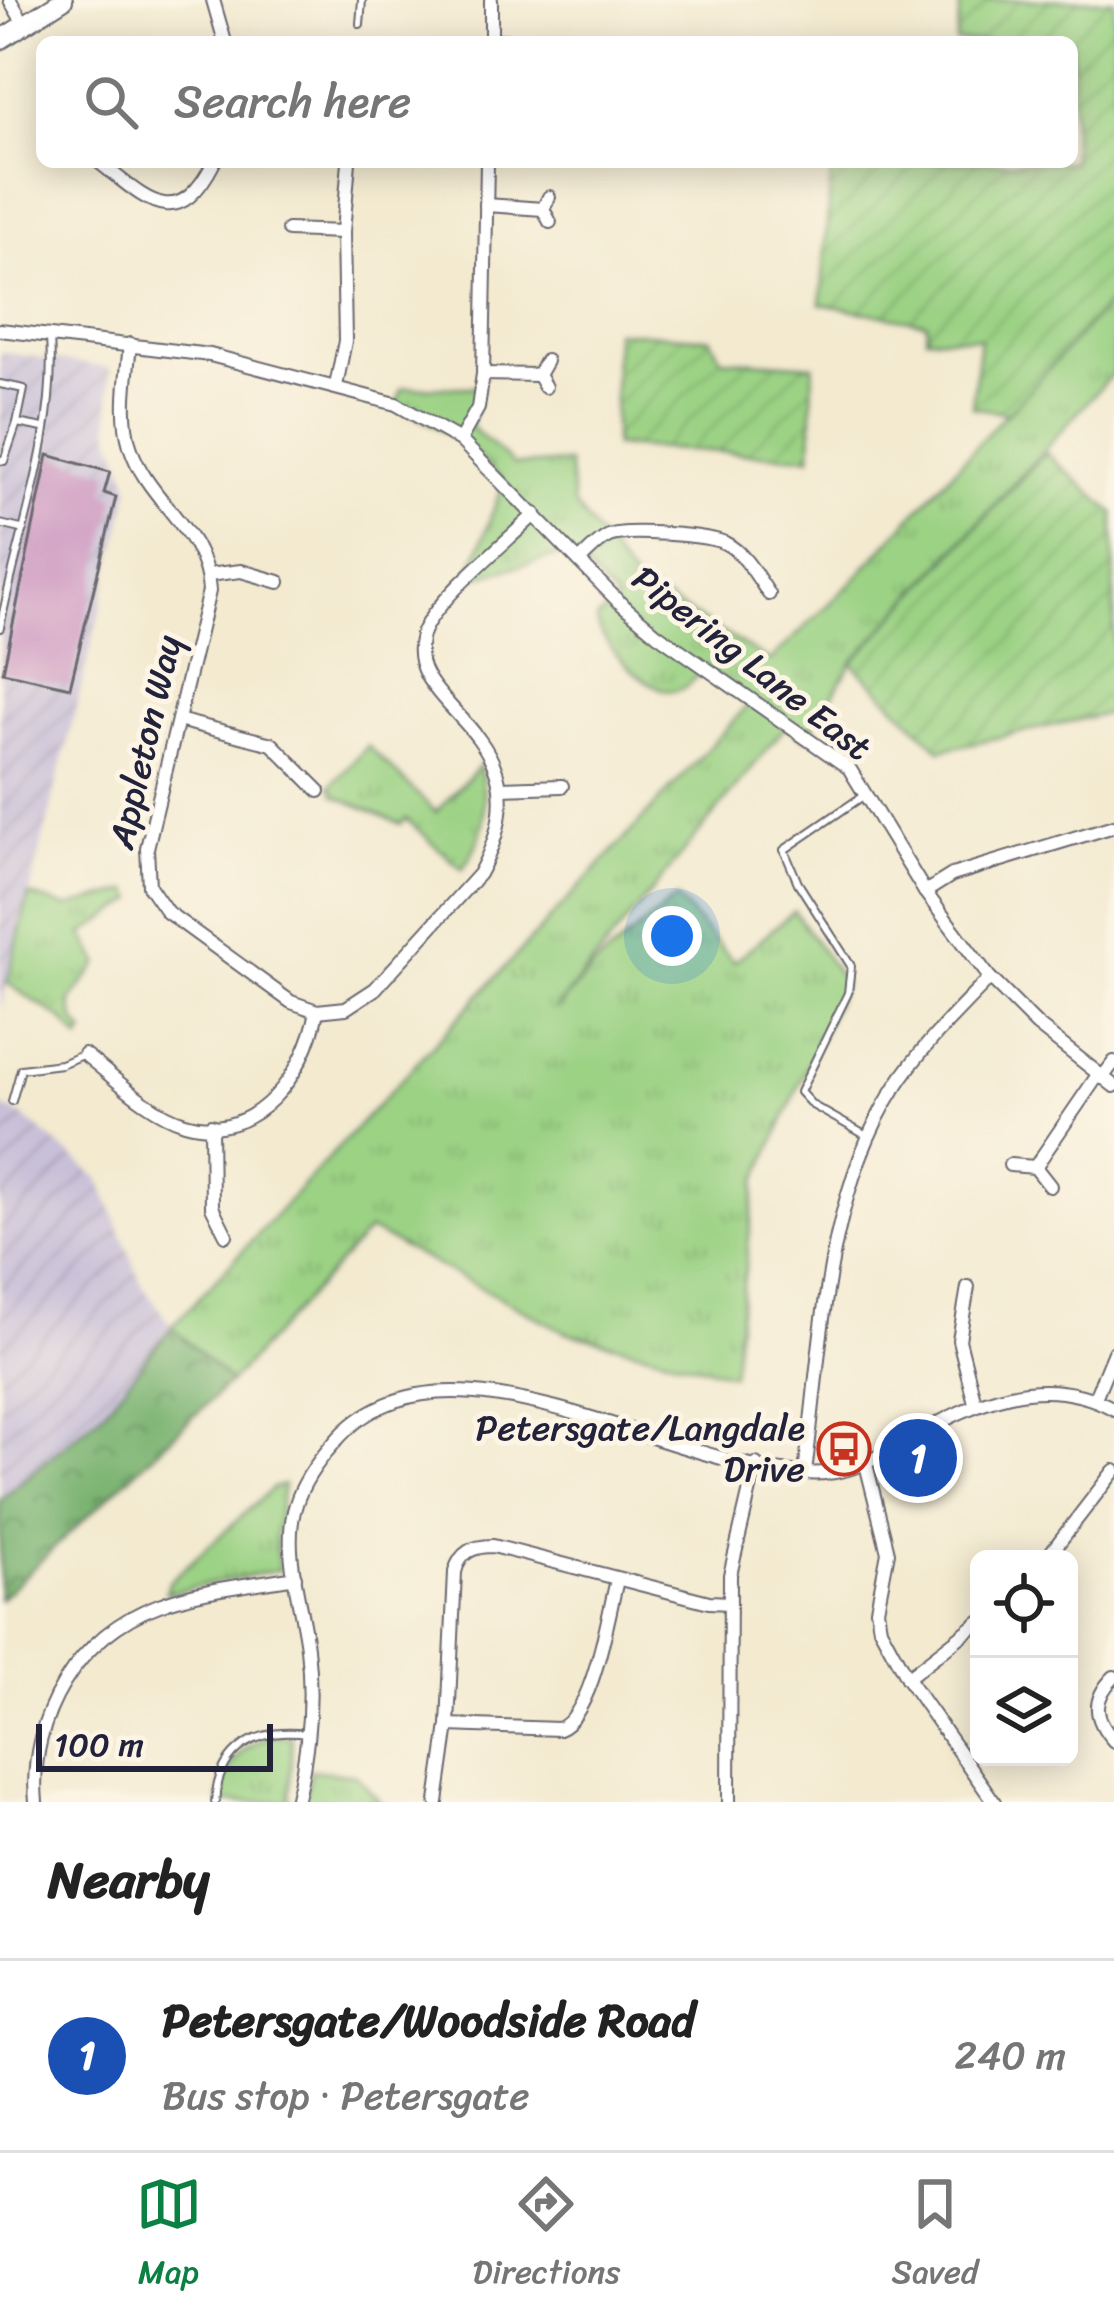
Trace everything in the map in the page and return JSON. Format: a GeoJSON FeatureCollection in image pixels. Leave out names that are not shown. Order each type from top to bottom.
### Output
{"type":"FeatureCollection","features":[{"type":"Feature","properties":{"kind":"street"},"geometry":{"type":"LineString","coordinates":[[10,0],[23,22]]}},
{"type":"Feature","properties":{"kind":"street"},"geometry":{"type":"LineString","coordinates":[[0,40],[63,0]]}},
{"type":"Feature","properties":{"kind":"street"},"geometry":{"type":"LineString","coordinates":[[212,0],[223,36]]}},
{"type":"Feature","properties":{"kind":"street"},"geometry":{"type":"LineString","coordinates":[[491,0],[491,36]]}},
{"type":"Feature","properties":{"kind":"street"},"geometry":{"type":"LineString","coordinates":[[107,168],[145,198],[170,207],[182,203],[211,168]]}},
{"type":"Feature","properties":{"kind":"street"},"geometry":{"type":"LineString","coordinates":[[336,386],[345,341],[343,232],[348,168]]}},
{"type":"Feature","properties":{"kind":"street"},"geometry":{"type":"LineString","coordinates":[[460,440],[478,408],[483,374],[487,168]]}},
{"type":"Feature","properties":{"kind":"street"},"geometry":{"type":"LineString","coordinates":[[486,206],[548,209]]}},
{"type":"Feature","properties":{"kind":"street"},"geometry":{"type":"LineString","coordinates":[[288,230],[343,232]]}},
{"type":"Feature","properties":{"kind":"street","name":"Pipering Lane East"},"geometry":{"type":"LineString","coordinates":[[0,330],[210,355],[396,404],[460,440],[657,634],[849,768],[925,892],[991,978],[1036,1025],[1104,1080]]}},
{"type":"Feature","properties":{"kind":"street"},"geometry":{"type":"LineString","coordinates":[[130,344],[124,405],[131,449],[157,496],[196,542],[208,575],[241,571],[279,582]]}},
{"type":"Feature","properties":{"kind":"street"},"geometry":{"type":"LineString","coordinates":[[483,374],[542,381],[546,361]]}},
{"type":"Feature","properties":{"kind":"street"},"geometry":{"type":"LineString","coordinates":[[84,1054],[163,1113],[186,1124],[238,1122],[259,1113],[305,1058],[317,1011],[346,1008],[375,989],[479,874],[498,832],[501,788],[484,744],[427,677],[420,648],[429,621],[445,601],[535,514]]}},
{"type":"Feature","properties":{"kind":"street"},"geometry":{"type":"LineString","coordinates":[[579,561],[606,537],[622,533],[706,538],[736,551],[769,594]]}},
{"type":"Feature","properties":{"kind":"street","name":"Appleton Way"},"geometry":{"type":"LineString","coordinates":[[208,575],[209,591],[147,848],[149,886],[167,912],[291,1002],[317,1011]]}},
{"type":"Feature","properties":{"kind":"street"},"geometry":{"type":"LineString","coordinates":[[178,720],[272,744],[319,791]]}},
{"type":"Feature","properties":{"kind":"street"},"geometry":{"type":"LineString","coordinates":[[501,788],[562,786]]}},
{"type":"Feature","properties":{"kind":"street"},"geometry":{"type":"LineString","coordinates":[[925,892],[952,874],[1114,826]]}},
{"type":"Feature","properties":{"kind":"street"},"geometry":{"type":"LineString","coordinates":[[805,1472],[845,1197],[894,1089],[957,1011],[991,978]]}},
{"type":"Feature","properties":{"kind":"street"},"geometry":{"type":"LineString","coordinates":[[1036,1167],[1114,1062]]}},
{"type":"Feature","properties":{"kind":"street"},"geometry":{"type":"LineString","coordinates":[[211,1126],[212,1207],[226,1234]]}},
{"type":"Feature","properties":{"kind":"street"},"geometry":{"type":"LineString","coordinates":[[1010,1165],[1036,1167]]}},
{"type":"Feature","properties":{"kind":"street"},"geometry":{"type":"LineString","coordinates":[[1036,1167],[1049,1186]]}},
{"type":"Feature","properties":{"kind":"street"},"geometry":{"type":"LineString","coordinates":[[968,1287],[959,1340],[975,1403]]}},
{"type":"Feature","properties":{"kind":"street"},"geometry":{"type":"LineString","coordinates":[[1095,1398],[1114,1352]]}},
{"type":"Feature","properties":{"kind":"street"},"geometry":{"type":"LineString","coordinates":[[296,1802],[307,1734],[308,1652],[295,1577],[295,1506],[309,1476],[344,1431],[388,1402],[430,1392],[484,1392],[756,1464],[823,1473],[866,1464],[975,1403],[1005,1393],[1068,1391],[1114,1408]]}},
{"type":"Feature","properties":{"kind":"street"},"geometry":{"type":"LineString","coordinates":[[729,1802],[730,1575],[756,1464]]}},
{"type":"Feature","properties":{"kind":"street"},"geometry":{"type":"LineString","coordinates":[[866,1464],[888,1552],[878,1609],[880,1628],[907,1678],[994,1802]]}},
{"type":"Feature","properties":{"kind":"street"},"geometry":{"type":"LineString","coordinates":[[1053,1550],[1114,1471]]}},
{"type":"Feature","properties":{"kind":"street"},"geometry":{"type":"LineString","coordinates":[[437,1802],[448,1725],[455,1572],[467,1551],[493,1546],[617,1580],[730,1603]]}},
{"type":"Feature","properties":{"kind":"street"},"geometry":{"type":"LineString","coordinates":[[36,1802],[35,1762],[44,1720],[79,1663],[112,1630],[175,1600],[295,1577]]}},
{"type":"Feature","properties":{"kind":"street"},"geometry":{"type":"LineString","coordinates":[[448,1725],[559,1729],[570,1725],[584,1702],[617,1580]]}},
{"type":"Feature","properties":{"kind":"street"},"geometry":{"type":"LineString","coordinates":[[907,1678],[970,1629]]}},
{"type":"Feature","properties":{"kind":"street"},"geometry":{"type":"LineString","coordinates":[[1114,1677],[1097,1697],[1096,1706],[1097,1718],[1114,1741]]}},
{"type":"Feature","properties":{"kind":"lane"},"geometry":{"type":"LineString","coordinates":[[360,24],[362,0]]}},
{"type":"Feature","properties":{"kind":"lane"},"geometry":{"type":"LineString","coordinates":[[0,628],[43,428],[52,368],[50,338]]}},
{"type":"Feature","properties":{"kind":"lane"},"geometry":{"type":"LineString","coordinates":[[0,384],[24,389],[4,460],[0,460]]}},
{"type":"Feature","properties":{"kind":"lane"},"geometry":{"type":"LineString","coordinates":[[16,423],[43,428]]}},
{"type":"Feature","properties":{"kind":"lane"},"geometry":{"type":"LineString","coordinates":[[0,524],[21,529]]}},
{"type":"Feature","properties":{"kind":"lane"},"geometry":{"type":"LineString","coordinates":[[866,794],[784,850],[797,883],[851,966],[848,993],[800,1092],[812,1105],[870,1138]]}},
{"type":"Feature","properties":{"kind":"lane"},"geometry":{"type":"LineString","coordinates":[[12,1101],[20,1070],[62,1064],[84,1054]]}},
{"type":"Feature","properties":{"kind":"lane"},"geometry":{"type":"LineString","coordinates":[[215,1802],[223,1768],[244,1745],[268,1732],[307,1734]]}},
{"type":"Feature","properties":{"kind":"shaded area"},"geometry":{"type":"Polygon","coordinates":[[[0,352],[110,368],[110,429],[131,487],[0,1012],[0,352]]]}},
{"type":"Feature","properties":{"kind":"shaded area"},"geometry":{"type":"Polygon","coordinates":[[[0,1106],[21,1115],[99,1178],[142,1284],[172,1327],[101,1414],[0,1500],[0,1106]]]}},
{"type":"Feature","properties":{"kind":"green space"},"geometry":{"type":"Polygon","coordinates":[[[961,0],[1114,0],[1114,297],[1008,413],[972,407],[980,338],[926,337],[927,323],[821,304],[832,168],[1078,168],[1078,36],[957,36],[961,0]]]}},
{"type":"Feature","properties":{"kind":"green space"},"geometry":{"type":"Polygon","coordinates":[[[1114,295],[1114,372],[852,663],[806,739],[786,726],[554,1011],[595,966],[676,898],[734,962],[794,911],[844,983],[756,1183],[732,1374],[566,1332],[369,1230],[230,1382],[172,1327],[751,702],[705,668],[673,691],[638,675],[606,641],[597,619],[617,601],[571,553],[468,579],[504,481],[460,440],[396,404],[403,388],[481,387],[470,426],[514,465],[568,463],[574,505],[632,579],[770,661],[851,583],[1114,295]]]}},
{"type":"Feature","properties":{"kind":"green space"},"geometry":{"type":"Polygon","coordinates":[[[615,331],[710,338],[722,359],[813,365],[811,457],[614,446],[615,331]]]}},
{"type":"Feature","properties":{"kind":"green space"},"geometry":{"type":"Polygon","coordinates":[[[1045,452],[1114,513],[1114,712],[940,750],[852,663],[1045,452]]]}},
{"type":"Feature","properties":{"kind":"green space"},"geometry":{"type":"Polygon","coordinates":[[[368,746],[436,812],[480,765],[483,820],[477,844],[462,869],[406,819],[401,824],[334,795],[330,787],[368,746]]]}},
{"type":"Feature","properties":{"kind":"green space"},"geometry":{"type":"Polygon","coordinates":[[[130,891],[135,900],[83,934],[99,963],[70,1002],[75,1021],[85,1033],[80,1040],[63,1020],[7,983],[29,895],[67,907],[130,891]]]}},
{"type":"Feature","properties":{"kind":"green space"},"geometry":{"type":"Polygon","coordinates":[[[172,1327],[230,1382],[0,1599],[0,1500],[101,1414],[172,1327]]]}},
{"type":"Feature","properties":{"kind":"green space"},"geometry":{"type":"Polygon","coordinates":[[[283,1485],[275,1539],[279,1570],[166,1593],[169,1582],[273,1488],[283,1485]]]}},
{"type":"Feature","properties":{"kind":"green space"},"geometry":{"type":"Polygon","coordinates":[[[275,1735],[292,1738],[289,1802],[219,1802],[235,1759],[252,1744],[275,1735]]]}},
{"type":"Feature","properties":{"kind":"green space"},"geometry":{"type":"Polygon","coordinates":[[[311,1770],[356,1775],[380,1802],[303,1802],[311,1770]]]}},
{"type":"Feature","properties":{"kind":"building"},"geometry":{"type":"Polygon","coordinates":[[[48,455],[110,472],[104,493],[116,497],[70,687],[3,672],[48,455]]]}},
{"type":"Feature","properties":{"kind":"place","name":"Petersgate/Langdale Drive"},"geometry":{"type":"Point","coordinates":[844,1449]}},
{"type":"Feature","properties":{"kind":"place","name":"Petersgate/Woodside Road"},"geometry":{"type":"Point","coordinates":[918,1458]}}]}
